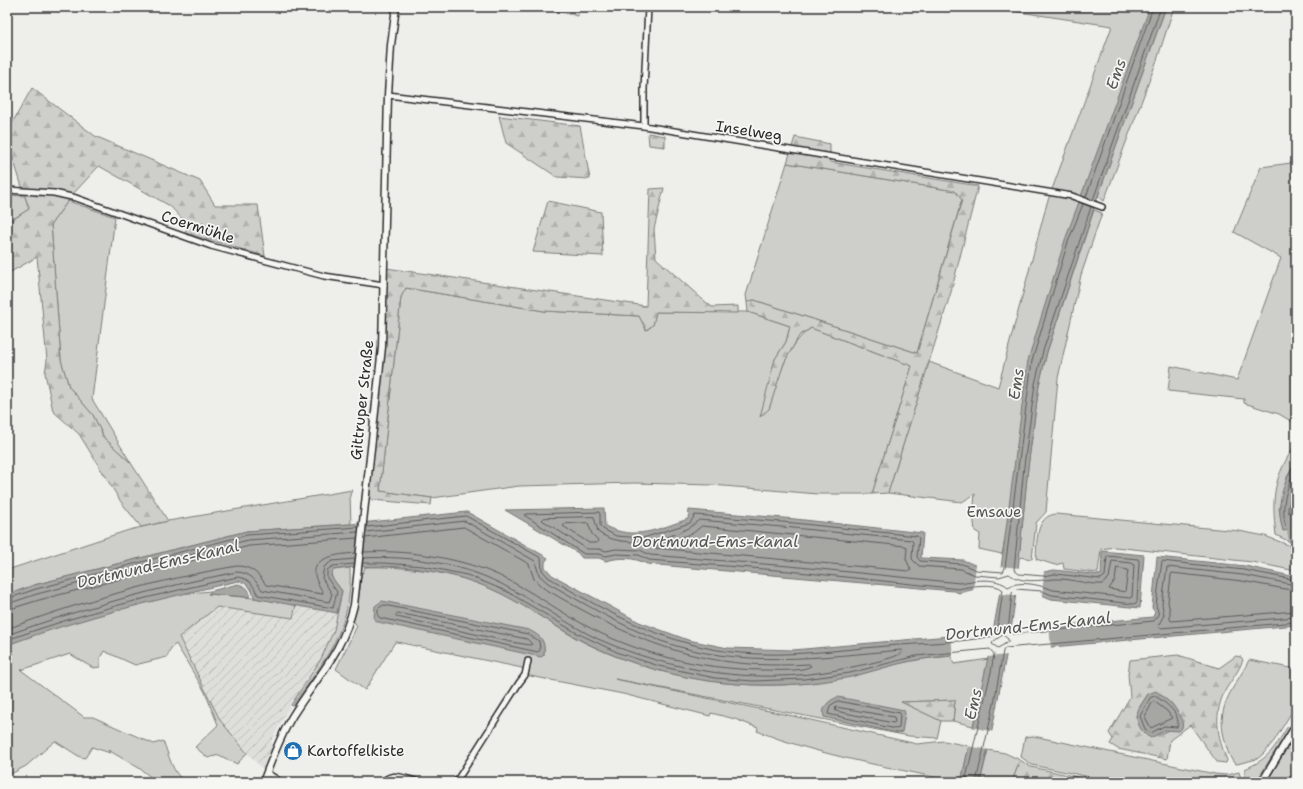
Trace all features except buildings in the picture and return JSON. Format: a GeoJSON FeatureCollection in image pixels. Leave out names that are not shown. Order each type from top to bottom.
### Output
{"type":"FeatureCollection","features":[{"type":"Feature","properties":{"kind":"street","name":"Gittruper Straße"},"geometry":{"type":"LineString","coordinates":[[263,782],[284,731],[330,663],[346,634],[354,606],[382,348],[390,45],[396,7]]}},
{"type":"Feature","properties":{"kind":"street"},"geometry":{"type":"LineString","coordinates":[[644,126],[644,89],[648,7]]}},
{"type":"Feature","properties":{"kind":"street","name":"Inselweg"},"geometry":{"type":"LineString","coordinates":[[388,95],[644,126],[1072,196],[1102,207]]}},
{"type":"Feature","properties":{"kind":"street","name":"Coermühle"},"geometry":{"type":"LineString","coordinates":[[7,190],[54,193],[76,198],[211,246],[324,276],[384,285]]}},
{"type":"Feature","properties":{"kind":"street"},"geometry":{"type":"LineString","coordinates":[[456,782],[525,675],[528,661]]}},
{"type":"Feature","properties":{"kind":"street"},"geometry":{"type":"LineString","coordinates":[[1262,782],[1296,725]]}},
{"type":"Feature","properties":{"kind":"street"},"geometry":{"type":"LineString","coordinates":[[267,773],[282,782]]}},
{"type":"Feature","properties":{"kind":"street"},"geometry":{"type":"LineString","coordinates":[[383,782],[387,778],[395,776],[419,782]]}},
{"type":"Feature","properties":{"kind":"shaded area"},"geometry":{"type":"Polygon","coordinates":[[[296,605],[337,613],[334,630],[321,659],[286,713],[271,742],[274,746],[263,769],[247,753],[220,720],[179,637],[217,607],[293,618],[296,605]]]}},
{"type":"Feature","properties":{"kind":"green space"},"geometry":{"type":"Polygon","coordinates":[[[539,7],[578,7],[578,16],[539,7]]]}},
{"type":"Feature","properties":{"kind":"green space","name":"Emsaue"},"geometry":{"type":"Polygon","coordinates":[[[986,7],[1157,7],[1063,269],[1002,554],[979,549],[980,534],[975,531],[973,515],[975,494],[962,502],[888,493],[929,362],[998,387],[1047,203],[1112,26],[986,7]]]}},
{"type":"Feature","properties":{"kind":"green space"},"geometry":{"type":"Polygon","coordinates":[[[1166,7],[1174,7],[1157,60],[1104,201],[1098,196],[1166,7]]]}},
{"type":"Feature","properties":{"kind":"green space"},"geometry":{"type":"Polygon","coordinates":[[[32,88],[95,136],[200,181],[215,205],[258,205],[265,256],[185,233],[188,225],[170,206],[99,166],[73,194],[51,224],[61,360],[69,387],[93,415],[104,438],[131,463],[168,521],[141,527],[121,502],[79,434],[53,411],[45,373],[47,360],[37,257],[7,274],[7,223],[29,209],[7,139],[7,132],[32,88]]]}},
{"type":"Feature","properties":{"kind":"green space"},"geometry":{"type":"Polygon","coordinates":[[[499,116],[580,126],[590,179],[557,177],[506,143],[499,116]]]}},
{"type":"Feature","properties":{"kind":"green space"},"geometry":{"type":"Polygon","coordinates":[[[648,133],[665,136],[665,147],[649,145],[648,133]]]}},
{"type":"Feature","properties":{"kind":"green space"},"geometry":{"type":"Polygon","coordinates":[[[795,137],[830,144],[830,162],[978,186],[951,292],[888,493],[872,494],[912,366],[811,328],[799,336],[784,363],[769,409],[760,417],[775,359],[786,342],[790,326],[748,312],[747,302],[754,300],[917,353],[962,200],[955,191],[787,163],[795,137]]]}},
{"type":"Feature","properties":{"kind":"green space"},"geometry":{"type":"Polygon","coordinates":[[[1296,149],[1293,223],[1296,234],[1296,424],[1279,414],[1244,403],[1244,399],[1168,391],[1171,366],[1237,380],[1281,258],[1234,232],[1261,167],[1291,163],[1296,149]]]}},
{"type":"Feature","properties":{"kind":"green space"},"geometry":{"type":"Polygon","coordinates":[[[787,163],[955,191],[962,199],[917,353],[754,300],[747,302],[746,295],[787,163]]]}},
{"type":"Feature","properties":{"kind":"green space"},"geometry":{"type":"Polygon","coordinates":[[[664,188],[654,229],[656,258],[712,307],[738,306],[738,313],[656,312],[653,325],[646,330],[639,316],[544,311],[406,288],[401,297],[380,491],[432,498],[431,505],[372,500],[369,494],[385,349],[386,268],[646,306],[650,189],[664,188]]]}},
{"type":"Feature","properties":{"kind":"green space"},"geometry":{"type":"Polygon","coordinates":[[[7,195],[25,196],[29,209],[7,223],[7,195]]]}},
{"type":"Feature","properties":{"kind":"green space"},"geometry":{"type":"Polygon","coordinates":[[[68,201],[115,217],[92,399],[131,463],[104,438],[93,415],[69,387],[61,360],[51,224],[68,201]]]}},
{"type":"Feature","properties":{"kind":"green space"},"geometry":{"type":"Polygon","coordinates":[[[548,201],[601,212],[603,256],[533,252],[548,201]]]}},
{"type":"Feature","properties":{"kind":"green space"},"geometry":{"type":"Polygon","coordinates":[[[1094,210],[1102,213],[1081,275],[1058,378],[1046,512],[1036,523],[1032,559],[1019,557],[1028,467],[1039,385],[1047,352],[1094,210]]]}},
{"type":"Feature","properties":{"kind":"green space"},"geometry":{"type":"Polygon","coordinates":[[[406,288],[544,311],[639,316],[647,330],[653,325],[655,312],[748,312],[790,326],[786,342],[775,359],[769,409],[779,376],[789,354],[795,344],[811,328],[912,366],[872,494],[818,494],[712,485],[635,483],[519,486],[432,498],[380,491],[401,297],[406,288]]]}},
{"type":"Feature","properties":{"kind":"green space"},"geometry":{"type":"Polygon","coordinates":[[[1296,443],[1296,461],[1287,477],[1279,509],[1283,530],[1288,530],[1292,543],[1276,535],[1274,497],[1283,466],[1296,443]]]}},
{"type":"Feature","properties":{"kind":"green space"},"geometry":{"type":"Polygon","coordinates":[[[352,490],[350,495],[351,524],[247,531],[34,585],[7,595],[7,570],[129,530],[168,521],[352,490]]]}},
{"type":"Feature","properties":{"kind":"green space"},"geometry":{"type":"Polygon","coordinates":[[[1056,514],[1239,531],[1265,536],[1296,548],[1296,571],[1252,562],[1115,547],[1101,549],[1098,573],[1064,569],[1063,563],[1055,565],[1036,559],[1038,531],[1044,520],[1049,516],[1056,514]]]}},
{"type":"Feature","properties":{"kind":"green space"},"geometry":{"type":"Polygon","coordinates":[[[365,567],[430,571],[477,583],[503,594],[574,637],[604,651],[646,667],[699,679],[743,684],[787,685],[861,674],[921,659],[951,656],[954,664],[989,659],[973,726],[953,721],[955,700],[902,702],[941,721],[937,738],[909,736],[615,679],[793,716],[917,744],[944,741],[969,746],[961,782],[943,782],[943,779],[939,778],[824,753],[757,731],[758,728],[735,719],[711,713],[710,716],[623,694],[525,675],[522,668],[397,642],[395,642],[365,690],[336,669],[357,626],[353,620],[360,589],[361,573],[363,573],[365,567]]]}},
{"type":"Feature","properties":{"kind":"green space"},"geometry":{"type":"Polygon","coordinates":[[[350,568],[350,589],[342,626],[326,658],[292,706],[291,705],[321,659],[334,630],[342,591],[332,578],[331,572],[334,570],[350,568]]]}},
{"type":"Feature","properties":{"kind":"green space"},"geometry":{"type":"Polygon","coordinates":[[[211,591],[208,594],[254,598],[296,605],[293,618],[217,607],[179,637],[220,720],[247,753],[237,764],[219,755],[208,758],[195,747],[218,725],[205,692],[176,644],[171,648],[167,657],[135,665],[104,651],[100,658],[100,667],[93,668],[70,654],[21,670],[84,717],[93,717],[154,744],[163,741],[174,769],[185,781],[184,782],[157,782],[139,768],[108,750],[110,753],[92,747],[85,758],[80,757],[55,741],[26,766],[7,776],[7,645],[57,626],[179,594],[211,591]]]}},
{"type":"Feature","properties":{"kind":"green space"},"geometry":{"type":"Polygon","coordinates":[[[1178,655],[1219,668],[1236,656],[1241,657],[1243,660],[1240,668],[1226,689],[1219,707],[1219,733],[1227,760],[1226,763],[1217,762],[1190,725],[1170,740],[1167,759],[1118,749],[1110,744],[1113,739],[1109,733],[1130,697],[1128,674],[1130,660],[1178,655]],[[1148,694],[1139,708],[1158,735],[1171,729],[1148,694]]]}},
{"type":"Feature","properties":{"kind":"green space"},"geometry":{"type":"Polygon","coordinates":[[[1249,660],[1296,669],[1296,705],[1274,741],[1263,754],[1257,759],[1237,764],[1232,760],[1226,747],[1222,725],[1223,715],[1228,697],[1249,660]]]}},
{"type":"Feature","properties":{"kind":"green space"},"geometry":{"type":"Polygon","coordinates":[[[955,700],[953,721],[941,721],[901,702],[955,700]]]}},
{"type":"Feature","properties":{"kind":"green space"},"geometry":{"type":"Polygon","coordinates":[[[1288,726],[1290,727],[1256,782],[1245,782],[1245,769],[1260,761],[1271,752],[1288,726]]]}},
{"type":"Feature","properties":{"kind":"green space"},"geometry":{"type":"Polygon","coordinates":[[[1296,732],[1296,782],[1267,782],[1296,732]]]}},
{"type":"Feature","properties":{"kind":"green space"},"geometry":{"type":"Polygon","coordinates":[[[1033,736],[1215,774],[1227,775],[1239,772],[1242,782],[1114,782],[1032,765],[1021,757],[1025,737],[1033,736]]]}},
{"type":"Feature","properties":{"kind":"green space"},"geometry":{"type":"Polygon","coordinates":[[[988,750],[1005,753],[1020,760],[1012,782],[980,782],[988,750]]]}},
{"type":"Feature","properties":{"kind":"green space"},"geometry":{"type":"Polygon","coordinates":[[[1020,760],[1031,767],[1101,782],[1012,782],[1020,760]]]}},
{"type":"Feature","properties":{"kind":"water","name":"Dortmund-Ems-Kanal"},"geometry":{"type":"Polygon","coordinates":[[[1150,7],[1166,7],[1098,196],[1047,352],[1039,385],[1028,467],[1018,570],[1044,572],[1054,570],[1101,575],[1102,551],[1144,555],[1140,608],[1051,599],[1042,595],[1016,593],[1011,630],[1153,617],[1155,612],[1152,608],[1157,557],[1245,566],[1296,577],[1296,625],[1007,651],[992,730],[980,782],[961,782],[989,653],[921,659],[896,664],[851,677],[809,683],[766,685],[723,683],[702,680],[653,669],[613,655],[575,637],[513,600],[491,589],[454,576],[414,568],[373,566],[333,570],[331,576],[342,591],[337,613],[254,598],[249,586],[238,581],[93,617],[7,645],[7,595],[34,585],[247,531],[351,524],[467,512],[548,558],[545,562],[545,567],[552,575],[639,622],[688,640],[728,648],[793,650],[993,632],[1000,592],[975,589],[959,593],[954,591],[647,564],[626,558],[606,561],[599,558],[582,558],[578,553],[505,510],[604,508],[605,526],[626,533],[656,530],[688,519],[689,510],[795,519],[923,533],[921,558],[963,560],[977,566],[1001,568],[1028,360],[1065,240],[1150,7]]]}},
{"type":"Feature","properties":{"kind":"water"},"geometry":{"type":"Polygon","coordinates":[[[1296,461],[1296,495],[1294,505],[1296,529],[1283,531],[1280,503],[1287,478],[1296,461]]]}},
{"type":"Feature","properties":{"kind":"water"},"geometry":{"type":"Polygon","coordinates":[[[238,584],[247,588],[249,597],[208,594],[211,591],[238,584]]]}},
{"type":"Feature","properties":{"kind":"water"},"geometry":{"type":"Polygon","coordinates":[[[382,601],[529,630],[537,634],[542,640],[544,655],[541,657],[378,622],[374,619],[375,606],[382,601]]]}},
{"type":"Feature","properties":{"kind":"water"},"geometry":{"type":"Polygon","coordinates":[[[1156,691],[1173,705],[1183,720],[1182,728],[1179,731],[1165,730],[1151,738],[1141,729],[1136,716],[1148,694],[1156,691]]]}},
{"type":"Feature","properties":{"kind":"water"},"geometry":{"type":"Polygon","coordinates":[[[838,697],[904,710],[905,714],[902,732],[897,733],[824,717],[823,713],[826,704],[838,697]]]}},
{"type":"Feature","properties":{"kind":"pier"},"geometry":{"type":"Polygon","coordinates":[[[976,564],[1044,570],[1042,598],[973,591],[976,564]]]}},
{"type":"Feature","properties":{"kind":"pier"},"geometry":{"type":"Polygon","coordinates":[[[1049,625],[1051,649],[1008,653],[1008,655],[987,657],[987,655],[953,658],[951,634],[1049,625]]]}},
{"type":"Feature","properties":{"kind":"pier"},"geometry":{"type":"Polygon","coordinates":[[[971,727],[994,732],[990,750],[967,746],[971,727]]]}},
{"type":"Feature","properties":{"kind":"waterway"},"geometry":{"type":"LineString","coordinates":[[1289,518],[1293,539]]}},
{"type":"Feature","properties":{"kind":"waterway"},"geometry":{"type":"LineString","coordinates":[[979,778],[996,782]]}},
{"type":"Feature","properties":{"kind":"place","name":"Kartoffelkiste"},"geometry":{"type":"Point","coordinates":[293,751]}},
{"type":"Feature","properties":{"kind":"water label","name":"Ems"},"geometry":{"type":"Point","coordinates":[1116,74]}},
{"type":"Feature","properties":{"kind":"water label","name":"Ems"},"geometry":{"type":"Point","coordinates":[1016,384]}},
{"type":"Feature","properties":{"kind":"water label","name":"Ems"},"geometry":{"type":"Point","coordinates":[973,704]}}]}
